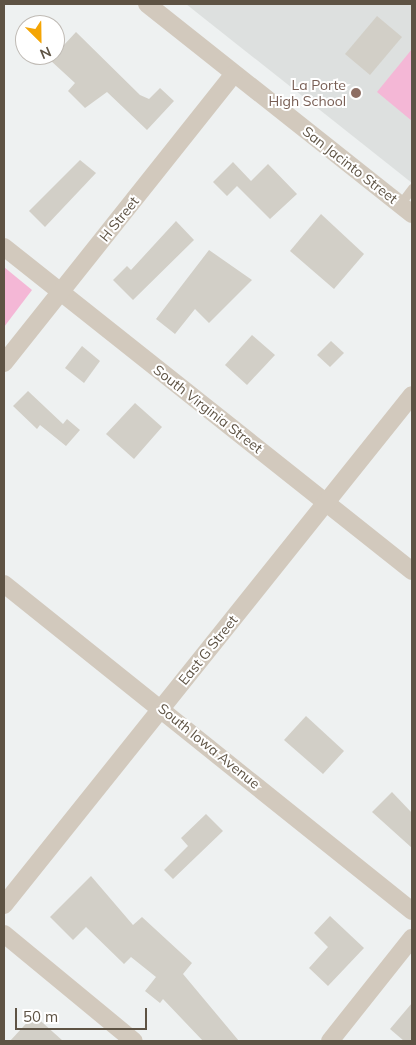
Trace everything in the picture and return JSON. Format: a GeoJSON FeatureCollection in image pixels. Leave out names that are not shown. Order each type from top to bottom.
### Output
{"type":"FeatureCollection","features":[{"type":"Feature","properties":{"kind":"street","name":"San Jacinto Street"},"geometry":{"type":"LineString","coordinates":[[147,4],[406,209]]}},
{"type":"Feature","properties":{"kind":"street","name":"H Street"},"geometry":{"type":"LineString","coordinates":[[4,362],[234,74]]}},
{"type":"Feature","properties":{"kind":"street","name":"South Virginia Street"},"geometry":{"type":"LineString","coordinates":[[4,247],[412,571]]}},
{"type":"Feature","properties":{"kind":"street","name":"East G Street"},"geometry":{"type":"LineString","coordinates":[[4,905],[412,395]]}},
{"type":"Feature","properties":{"kind":"street","name":"South Iowa Avenue"},"geometry":{"type":"LineString","coordinates":[[4,584],[162,707],[412,911]]}},
{"type":"Feature","properties":{"kind":"street"},"geometry":{"type":"LineString","coordinates":[[4,934],[134,1041]]}},
{"type":"Feature","properties":{"kind":"street"},"geometry":{"type":"LineString","coordinates":[[330,1041],[412,938]]}},
{"type":"Feature","properties":{"kind":"lane"},"geometry":{"type":"LineString","coordinates":[[406,209],[412,188]]}},
{"type":"Feature","properties":{"kind":"shaded area","name":"La Porte High School"},"geometry":{"type":"Polygon","coordinates":[[[186,4],[412,4],[412,183],[186,4]]]}},
{"type":"Feature","properties":{"kind":"shaded area"},"geometry":{"type":"Polygon","coordinates":[[[412,49],[412,121],[377,92],[412,49]]]}},
{"type":"Feature","properties":{"kind":"shaded area"},"geometry":{"type":"Polygon","coordinates":[[[4,267],[32,290],[4,327],[4,267]]]}},
{"type":"Feature","properties":{"kind":"building"},"geometry":{"type":"Polygon","coordinates":[[[377,16],[402,37],[370,75],[345,54],[377,16]]]}},
{"type":"Feature","properties":{"kind":"building"},"geometry":{"type":"Polygon","coordinates":[[[76,32],[140,95],[149,99],[160,88],[174,101],[147,130],[107,92],[85,108],[68,91],[75,83],[55,65],[65,65],[65,44],[76,32]]]}},
{"type":"Feature","properties":{"kind":"building"},"geometry":{"type":"Polygon","coordinates":[[[80,160],[96,173],[45,227],[29,211],[80,160]]]}},
{"type":"Feature","properties":{"kind":"building"},"geometry":{"type":"Polygon","coordinates":[[[233,162],[251,181],[268,164],[297,194],[270,219],[237,186],[227,196],[213,182],[233,162]]]}},
{"type":"Feature","properties":{"kind":"building"},"geometry":{"type":"Polygon","coordinates":[[[321,214],[364,254],[334,289],[290,251],[321,214]]]}},
{"type":"Feature","properties":{"kind":"building"},"geometry":{"type":"Polygon","coordinates":[[[176,221],[194,240],[133,300],[113,280],[127,266],[131,270],[176,221]]]}},
{"type":"Feature","properties":{"kind":"building"},"geometry":{"type":"Polygon","coordinates":[[[209,250],[252,280],[209,323],[195,309],[175,334],[156,319],[209,250]]]}},
{"type":"Feature","properties":{"kind":"building"},"geometry":{"type":"Polygon","coordinates":[[[252,335],[275,355],[247,385],[225,365],[252,335]]]}},
{"type":"Feature","properties":{"kind":"building"},"geometry":{"type":"Polygon","coordinates":[[[331,341],[344,353],[330,367],[317,355],[331,341]]]}},
{"type":"Feature","properties":{"kind":"building"},"geometry":{"type":"Polygon","coordinates":[[[82,346],[100,361],[84,383],[65,368],[82,346]]]}},
{"type":"Feature","properties":{"kind":"building"},"geometry":{"type":"Polygon","coordinates":[[[28,391],[63,424],[67,419],[80,430],[66,446],[40,425],[37,429],[13,406],[28,391]]]}},
{"type":"Feature","properties":{"kind":"building"},"geometry":{"type":"Polygon","coordinates":[[[135,403],[162,427],[134,459],[106,434],[135,403]]]}},
{"type":"Feature","properties":{"kind":"building"},"geometry":{"type":"Polygon","coordinates":[[[306,716],[344,751],[323,774],[284,740],[306,716]]]}},
{"type":"Feature","properties":{"kind":"building"},"geometry":{"type":"Polygon","coordinates":[[[392,792],[412,813],[412,848],[372,812],[392,792]]]}},
{"type":"Feature","properties":{"kind":"building"},"geometry":{"type":"Polygon","coordinates":[[[206,814],[223,831],[173,879],[164,870],[188,846],[181,838],[206,814]]]}},
{"type":"Feature","properties":{"kind":"building"},"geometry":{"type":"Polygon","coordinates":[[[91,876],[133,925],[142,917],[192,963],[183,974],[239,1041],[203,1041],[163,999],[160,1003],[145,991],[156,977],[131,957],[124,964],[86,927],[73,940],[50,917],[91,876]]]}},
{"type":"Feature","properties":{"kind":"building"},"geometry":{"type":"Polygon","coordinates":[[[330,916],[364,948],[328,986],[309,968],[328,947],[314,933],[330,916]]]}},
{"type":"Feature","properties":{"kind":"building"},"geometry":{"type":"Polygon","coordinates":[[[412,1003],[412,1041],[404,1041],[390,1029],[412,1003]]]}},
{"type":"Feature","properties":{"kind":"building"},"geometry":{"type":"Polygon","coordinates":[[[34,1015],[63,1041],[10,1041],[34,1015]]]}},
{"type":"Feature","properties":{"kind":"place","name":"La Porte High School"},"geometry":{"type":"Point","coordinates":[356,93]}}]}
